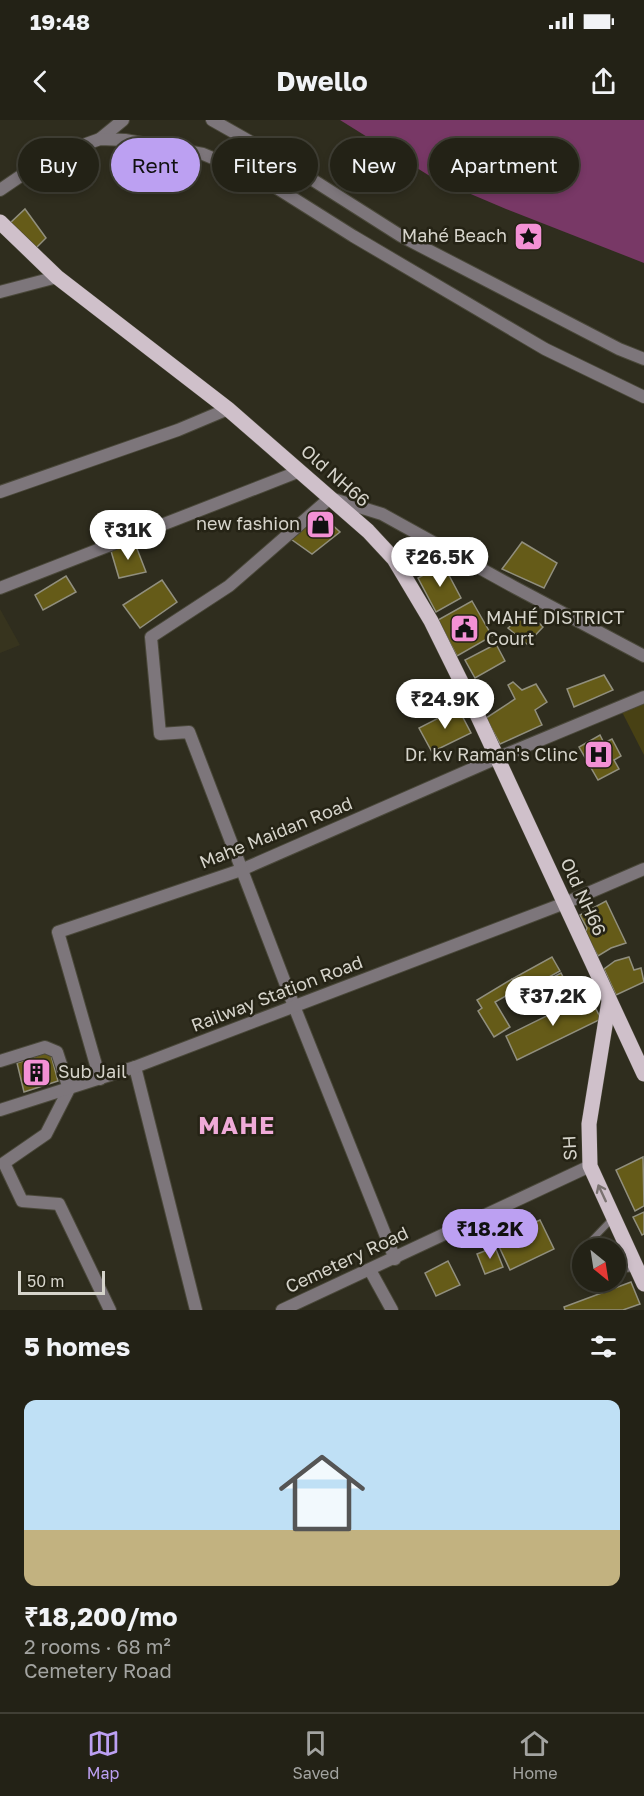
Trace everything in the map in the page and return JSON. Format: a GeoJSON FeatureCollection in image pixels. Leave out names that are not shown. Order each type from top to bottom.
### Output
{"type":"FeatureCollection","features":[{"type":"Feature","properties":{"kind":"main road","name":"Old NH66"},"geometry":{"type":"LineString","coordinates":[[0,222],[57,277],[228,410],[300,471],[368,531],[394,559],[431,621],[644,1074]]}},
{"type":"Feature","properties":{"kind":"main road","name":"SH"},"geometry":{"type":"LineString","coordinates":[[609,1001],[588,1124],[590,1166],[644,1284]]}},
{"type":"Feature","properties":{"kind":"street"},"geometry":{"type":"LineString","coordinates":[[0,190],[47,158],[100,139],[123,120]]}},
{"type":"Feature","properties":{"kind":"street"},"geometry":{"type":"LineString","coordinates":[[212,120],[272,154],[401,236],[620,348],[644,358]]}},
{"type":"Feature","properties":{"kind":"street"},"geometry":{"type":"LineString","coordinates":[[100,139],[125,140],[203,154],[261,178],[353,236],[546,349],[644,397]]}},
{"type":"Feature","properties":{"kind":"street"},"geometry":{"type":"LineString","coordinates":[[0,292],[57,277]]}},
{"type":"Feature","properties":{"kind":"street"},"geometry":{"type":"LineString","coordinates":[[0,492],[178,430],[228,410]]}},
{"type":"Feature","properties":{"kind":"street"},"geometry":{"type":"LineString","coordinates":[[0,588],[300,471]]}},
{"type":"Feature","properties":{"kind":"street"},"geometry":{"type":"LineString","coordinates":[[395,1259],[294,1006],[189,732],[160,734],[151,637],[229,586],[330,498],[382,514],[644,656]]}},
{"type":"Feature","properties":{"kind":"street","name":"Mahe Maidan Road"},"geometry":{"type":"LineString","coordinates":[[100,1079],[58,932],[241,870],[497,758],[644,697]]}},
{"type":"Feature","properties":{"kind":"street","name":"Railway Station Road"},"geometry":{"type":"LineString","coordinates":[[0,1110],[135,1067],[565,903],[644,869]]}},
{"type":"Feature","properties":{"kind":"street"},"geometry":{"type":"LineString","coordinates":[[0,1061],[45,1047],[57,1052],[69,1089],[46,1134],[4,1163],[22,1201],[59,1204],[110,1310]]}},
{"type":"Feature","properties":{"kind":"street"},"geometry":{"type":"LineString","coordinates":[[135,1067],[196,1310]]}},
{"type":"Feature","properties":{"kind":"street","name":"Cemetery Road"},"geometry":{"type":"LineString","coordinates":[[282,1310],[590,1166]]}},
{"type":"Feature","properties":{"kind":"street"},"geometry":{"type":"LineString","coordinates":[[370,1270],[392,1310]]}},
{"type":"Feature","properties":{"kind":"lane"},"geometry":{"type":"LineString","coordinates":[[594,1238],[613,1218]]}},
{"type":"Feature","properties":{"kind":"lane"},"geometry":{"type":"LineString","coordinates":[[626,1269],[637,1268]]}},
{"type":"Feature","properties":{"kind":"shaded area"},"geometry":{"type":"Polygon","coordinates":[[[340,120],[644,120],[644,263],[466,192],[579,192],[579,138],[429,138],[429,176],[417,168],[417,138],[369,138],[340,120]]]}},
{"type":"Feature","properties":{"kind":"shaded area"},"geometry":{"type":"Polygon","coordinates":[[[0,609],[20,645],[0,653],[0,609]]]}},
{"type":"Feature","properties":{"kind":"shaded area"},"geometry":{"type":"Polygon","coordinates":[[[644,702],[644,755],[621,710],[644,702]]]}},
{"type":"Feature","properties":{"kind":"building"},"geometry":{"type":"Polygon","coordinates":[[[25,209],[46,238],[35,249],[9,224],[25,209]]]}},
{"type":"Feature","properties":{"kind":"building"},"geometry":{"type":"Polygon","coordinates":[[[318,512],[340,532],[312,554],[288,537],[318,512]]]}},
{"type":"Feature","properties":{"kind":"building"},"geometry":{"type":"Polygon","coordinates":[[[134,541],[146,572],[119,578],[111,551],[134,541]]]}},
{"type":"Feature","properties":{"kind":"building"},"geometry":{"type":"Polygon","coordinates":[[[522,542],[557,563],[544,588],[502,569],[522,542]]]}},
{"type":"Feature","properties":{"kind":"building"},"geometry":{"type":"Polygon","coordinates":[[[443,564],[461,598],[436,612],[418,578],[443,564]]]}},
{"type":"Feature","properties":{"kind":"building"},"geometry":{"type":"Polygon","coordinates":[[[66,576],[76,592],[43,610],[35,595],[66,576]]]}},
{"type":"Feature","properties":{"kind":"building"},"geometry":{"type":"Polygon","coordinates":[[[162,580],[177,602],[140,628],[123,605],[162,580]]]}},
{"type":"Feature","properties":{"kind":"building","name":"MAHÉ DISTRICT Court"},"geometry":{"type":"Polygon","coordinates":[[[472,601],[492,636],[457,656],[438,620],[472,601]]]}},
{"type":"Feature","properties":{"kind":"building"},"geometry":{"type":"Polygon","coordinates":[[[528,612],[543,627],[527,644],[508,628],[528,612]]]}},
{"type":"Feature","properties":{"kind":"building"},"geometry":{"type":"Polygon","coordinates":[[[496,644],[505,661],[475,678],[465,660],[496,644]]]}},
{"type":"Feature","properties":{"kind":"building"},"geometry":{"type":"Polygon","coordinates":[[[604,675],[613,690],[574,707],[567,689],[604,675]]]}},
{"type":"Feature","properties":{"kind":"building"},"geometry":{"type":"Polygon","coordinates":[[[443,681],[451,695],[439,702],[430,688],[443,681]]]}},
{"type":"Feature","properties":{"kind":"building"},"geometry":{"type":"Polygon","coordinates":[[[513,682],[522,690],[536,684],[547,702],[535,710],[542,725],[500,744],[486,718],[515,699],[508,685],[513,682]]]}},
{"type":"Feature","properties":{"kind":"building"},"geometry":{"type":"Polygon","coordinates":[[[458,708],[471,733],[432,752],[419,728],[458,708]]]}},
{"type":"Feature","properties":{"kind":"building"},"geometry":{"type":"Polygon","coordinates":[[[600,735],[604,743],[612,739],[621,756],[614,760],[619,769],[598,780],[579,747],[600,735]]]}},
{"type":"Feature","properties":{"kind":"building"},"geometry":{"type":"Polygon","coordinates":[[[606,901],[626,943],[598,956],[585,933],[587,928],[580,915],[606,901]]]}},
{"type":"Feature","properties":{"kind":"building"},"geometry":{"type":"Polygon","coordinates":[[[552,957],[560,971],[520,993],[512,979],[552,957]]]}},
{"type":"Feature","properties":{"kind":"building"},"geometry":{"type":"Polygon","coordinates":[[[629,957],[634,970],[641,968],[644,982],[616,995],[604,969],[615,961],[629,957]]]}},
{"type":"Feature","properties":{"kind":"building"},"geometry":{"type":"Polygon","coordinates":[[[561,973],[570,990],[532,1011],[523,993],[561,973]]]}},
{"type":"Feature","properties":{"kind":"building"},"geometry":{"type":"Polygon","coordinates":[[[512,979],[518,989],[495,1002],[510,1027],[494,1037],[478,1011],[482,1008],[477,1000],[512,979]]]}},
{"type":"Feature","properties":{"kind":"building"},"geometry":{"type":"Polygon","coordinates":[[[589,995],[601,1019],[517,1060],[506,1036],[589,995]]]}},
{"type":"Feature","properties":{"kind":"building","name":"Sub Jail"},"geometry":{"type":"Polygon","coordinates":[[[50,1051],[58,1081],[24,1092],[17,1063],[50,1051]]]}},
{"type":"Feature","properties":{"kind":"building"},"geometry":{"type":"Polygon","coordinates":[[[643,1157],[644,1206],[635,1211],[616,1170],[643,1157]]]}},
{"type":"Feature","properties":{"kind":"building"},"geometry":{"type":"Polygon","coordinates":[[[644,1212],[644,1234],[642,1235],[633,1217],[644,1212]]]}},
{"type":"Feature","properties":{"kind":"building"},"geometry":{"type":"Polygon","coordinates":[[[540,1220],[554,1249],[510,1270],[496,1240],[540,1220]]]}},
{"type":"Feature","properties":{"kind":"building"},"geometry":{"type":"Polygon","coordinates":[[[495,1247],[503,1267],[485,1274],[477,1254],[495,1247]]]}},
{"type":"Feature","properties":{"kind":"building"},"geometry":{"type":"Polygon","coordinates":[[[448,1261],[460,1285],[436,1296],[425,1273],[448,1261]]]}},
{"type":"Feature","properties":{"kind":"building"},"geometry":{"type":"Polygon","coordinates":[[[631,1282],[640,1304],[623,1310],[565,1310],[564,1307],[604,1292],[626,1292],[626,1284],[631,1282]]]}},
{"type":"Feature","properties":{"kind":"place","name":"Mahé Beach"},"geometry":{"type":"Point","coordinates":[528,236]}},
{"type":"Feature","properties":{"kind":"place","name":"new fashion"},"geometry":{"type":"Point","coordinates":[321,524]}},
{"type":"Feature","properties":{"kind":"place","name":"MAHÉ DISTRICT Court"},"geometry":{"type":"Point","coordinates":[465,628]}},
{"type":"Feature","properties":{"kind":"place","name":"Dr. kv Raman's Clinc"},"geometry":{"type":"Point","coordinates":[599,755]}},
{"type":"Feature","properties":{"kind":"place","name":"Sub Jail"},"geometry":{"type":"Point","coordinates":[37,1072]}},
{"type":"Feature","properties":{"kind":"district","name":"MAHE"},"geometry":{"type":"Point","coordinates":[237,1126]}}]}
